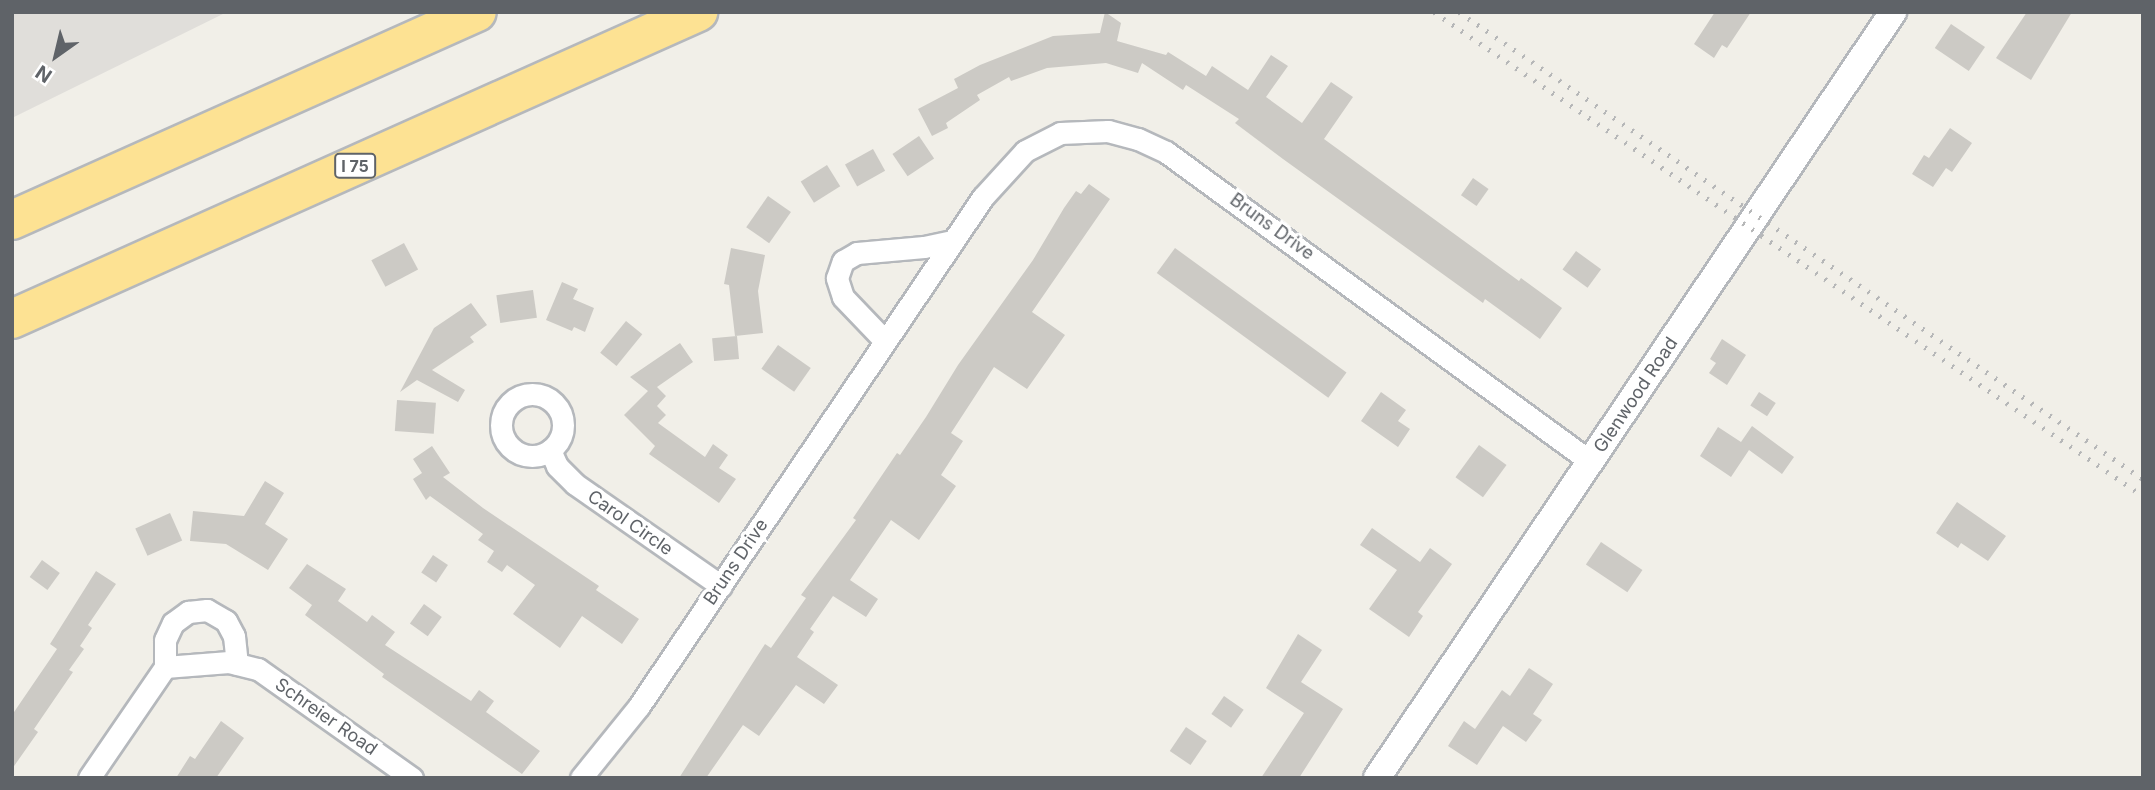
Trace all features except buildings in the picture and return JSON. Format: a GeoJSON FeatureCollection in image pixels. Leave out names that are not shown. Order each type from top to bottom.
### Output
{"type":"FeatureCollection","features":[{"type":"Feature","properties":{"kind":"highway"},"geometry":{"type":"LineString","coordinates":[[12,220],[477,12]]}},
{"type":"Feature","properties":{"kind":"highway","name":"I 75"},"geometry":{"type":"LineString","coordinates":[[12,318],[698,12]]}},
{"type":"Feature","properties":{"kind":"street","name":"Glenwood Road"},"geometry":{"type":"LineString","coordinates":[[1377,778],[1893,12]]}},
{"type":"Feature","properties":{"kind":"street","name":"Bruns Drive"},"geometry":{"type":"LineString","coordinates":[[581,778],[639,706],[953,241],[1002,173],[1038,142],[1076,130],[1108,131],[1138,139],[1193,169],[1591,462]]}},
{"type":"Feature","properties":{"kind":"street"},"geometry":{"type":"LineString","coordinates":[[885,341],[843,297],[836,278],[843,261],[857,253],[924,247],[953,241]]}},
{"type":"Feature","properties":{"kind":"street","name":"Carol Circle"},"geometry":{"type":"LineString","coordinates":[[550,450],[557,466],[575,484],[720,586]]}},
{"type":"Feature","properties":{"kind":"street"},"geometry":{"type":"LineString","coordinates":[[89,778],[165,667],[165,640],[173,623],[188,612],[207,610],[226,621],[234,636],[237,664]]}},
{"type":"Feature","properties":{"kind":"street","name":"Schreier Road"},"geometry":{"type":"LineString","coordinates":[[165,667],[237,664],[258,669],[412,778]]}},
{"type":"Feature","properties":{"kind":"shaded area"},"geometry":{"type":"Polygon","coordinates":[[[12,12],[227,12],[12,118],[12,12]]]}},
{"type":"Feature","properties":{"kind":"railway"},"geometry":{"type":"LineString","coordinates":[[1434,12],[2143,496]]}},
{"type":"Feature","properties":{"kind":"railway"},"geometry":{"type":"LineString","coordinates":[[1459,12],[2143,479]]}}]}
